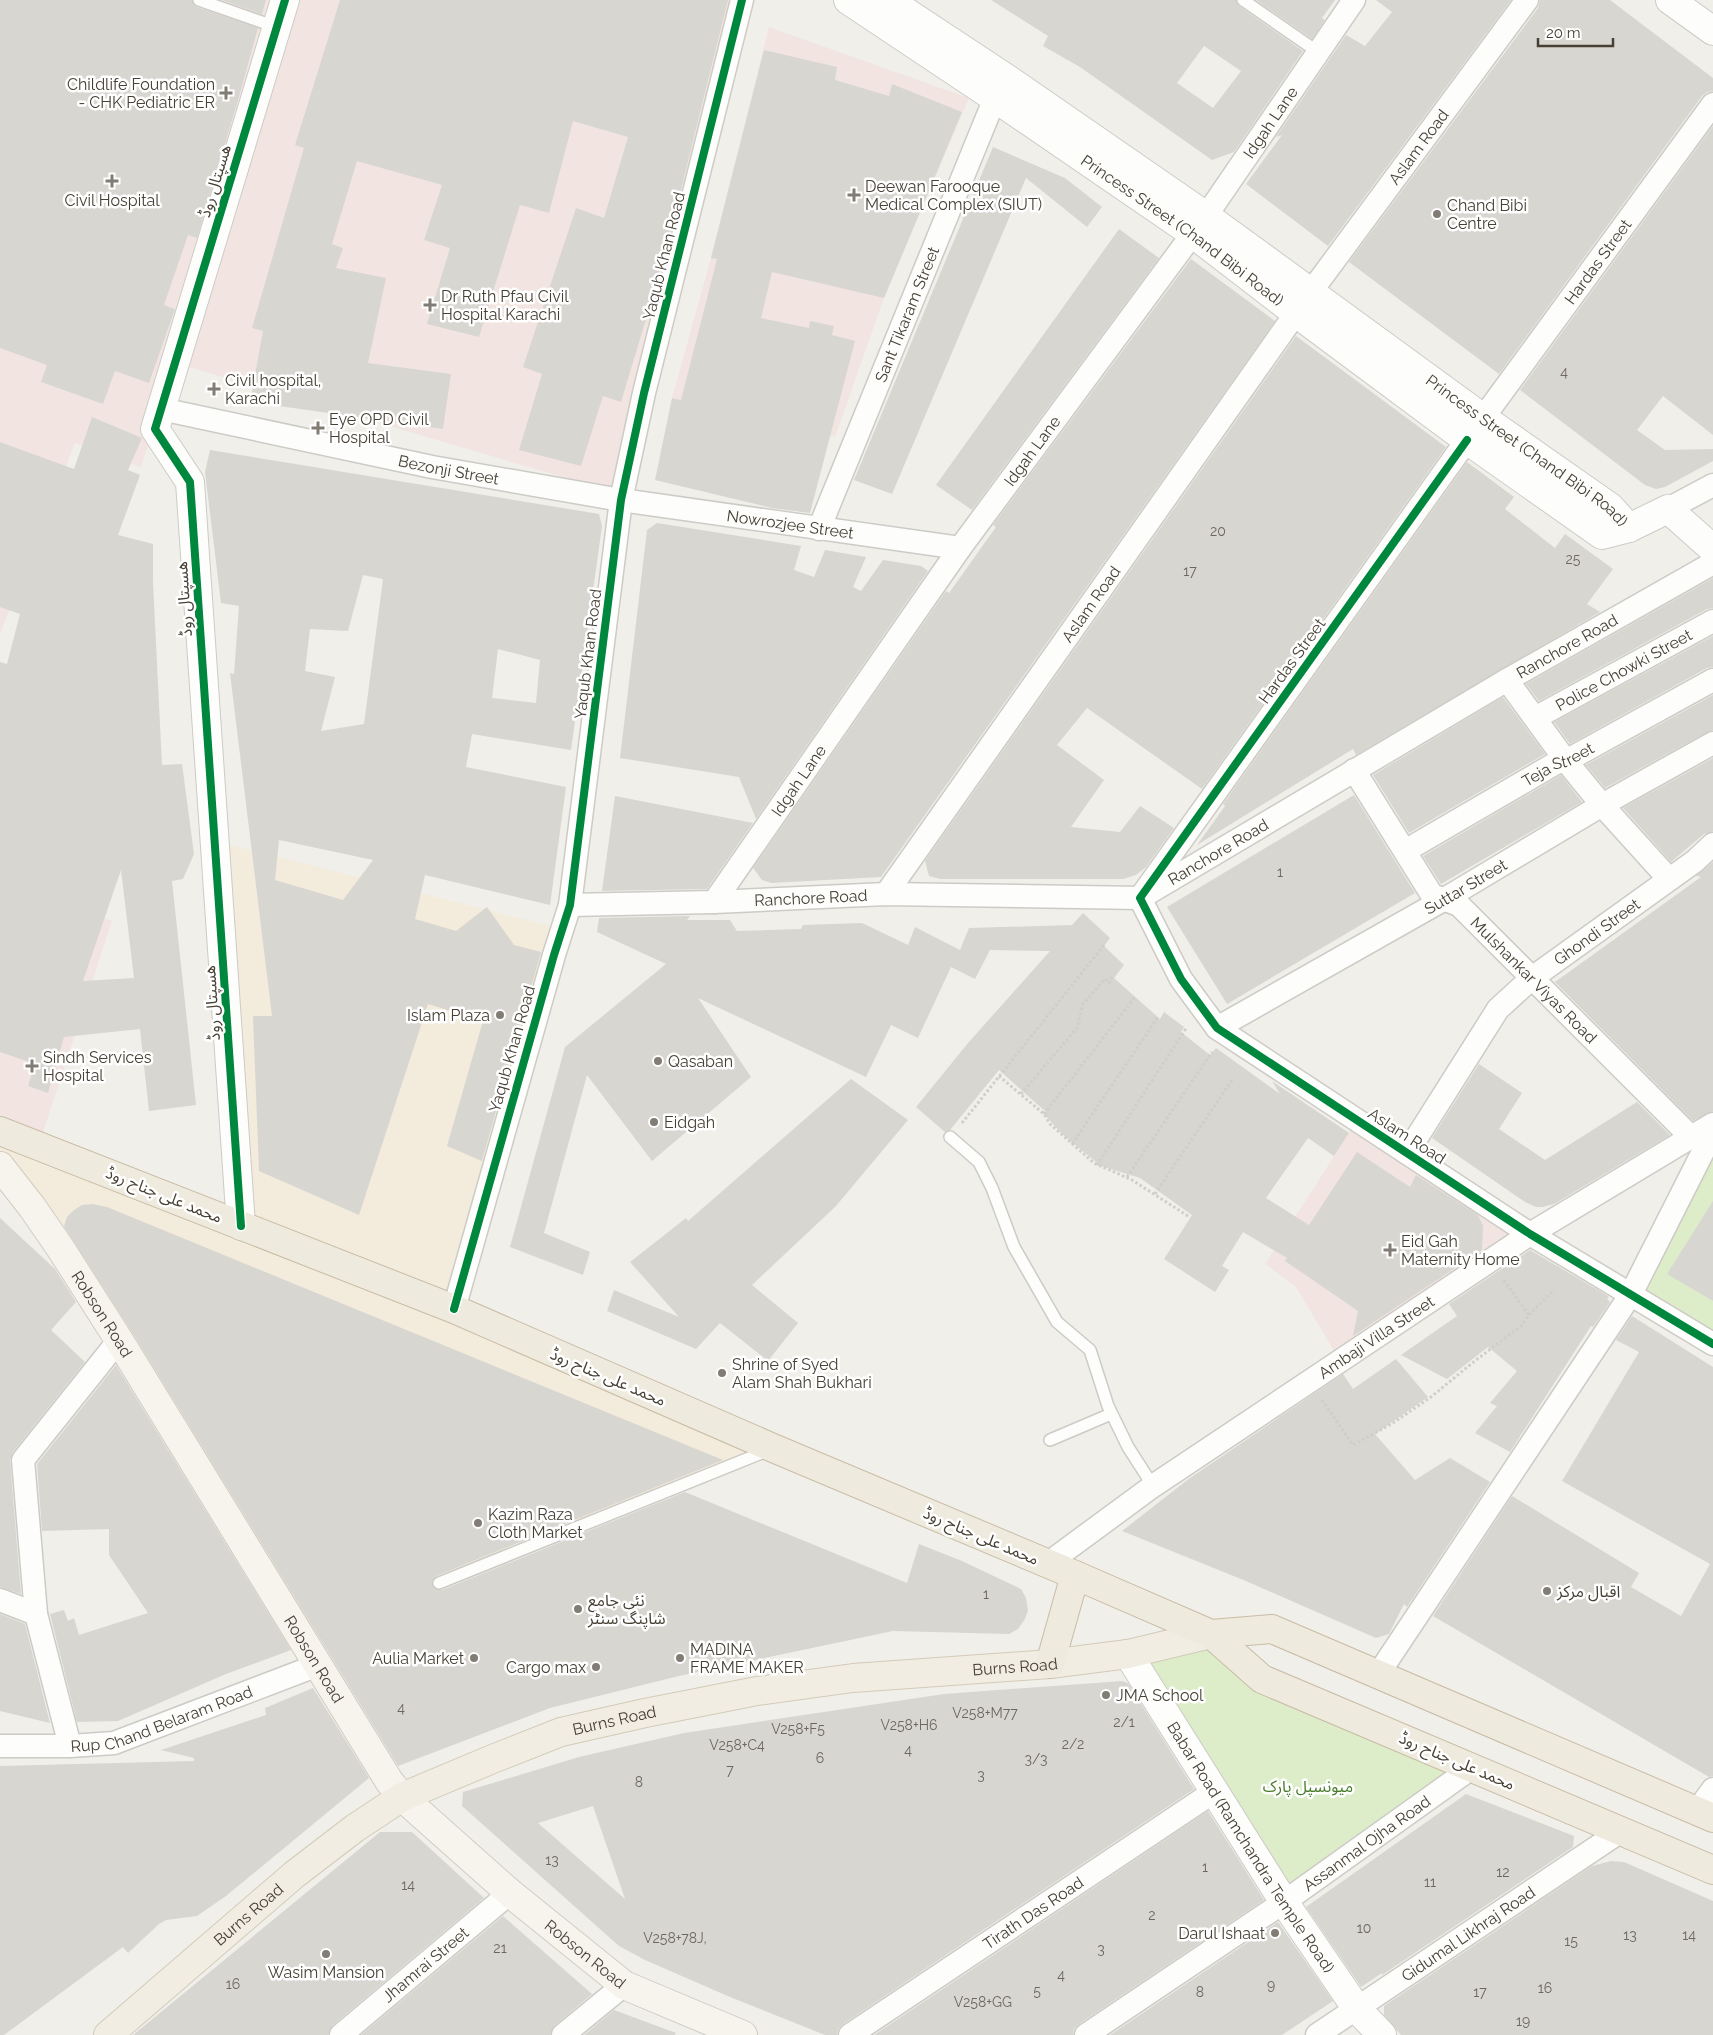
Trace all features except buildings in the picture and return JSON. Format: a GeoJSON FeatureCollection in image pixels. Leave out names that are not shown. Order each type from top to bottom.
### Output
{"type":"FeatureCollection","features":[{"type":"Feature","properties":{"kind":"highway","name":"محمد علی جناح روڈ"},"geometry":{"type":"LineString","coordinates":[[0,1130],[454,1310],[773,1448],[1076,1575],[1211,1634],[1262,1679],[1474,1767],[1713,1870]]}},
{"type":"Feature","properties":{"kind":"highway"},"geometry":{"type":"LineString","coordinates":[[1050,1664],[1076,1575]]}},
{"type":"Feature","properties":{"kind":"highway","name":"محمد علی جناح روڈ"},"geometry":{"type":"LineString","coordinates":[[1211,1634],[1272,1629],[1705,1815]]}},
{"type":"Feature","properties":{"kind":"main road","name":"Robson Road"},"geometry":{"type":"LineString","coordinates":[[0,1166],[56,1242],[119,1340],[389,1781],[402,1797],[510,1893],[624,1985],[743,2035]]}},
{"type":"Feature","properties":{"kind":"main road","name":"Burns Road"},"geometry":{"type":"LineString","coordinates":[[108,2035],[295,1874],[355,1828],[402,1797],[562,1732],[757,1690],[853,1678],[1050,1664],[1128,1654],[1211,1634]]}},
{"type":"Feature","properties":{"kind":"street","name":"ھسپتال روڈ"},"geometry":{"type":"LineString","coordinates":[[240,1226],[190,482],[155,429],[285,0]]}},
{"type":"Feature","properties":{"kind":"street","name":"Yaqub Khan Road"},"geometry":{"type":"LineString","coordinates":[[454,1310],[537,1012],[570,905],[621,500],[644,393],[742,0]]}},
{"type":"Feature","properties":{"kind":"street","name":"Princess Street (Chand Bibi Road)"},"geometry":{"type":"LineString","coordinates":[[848,0],[995,98],[1199,224]]}},
{"type":"Feature","properties":{"kind":"street","name":"Princess Street (Chand Bibi Road)"},"geometry":{"type":"LineString","coordinates":[[888,0],[1009,80],[1303,303],[1467,440],[1602,535],[1629,528],[1610,506],[1483,418],[1303,303]]}},
{"type":"Feature","properties":{"kind":"street","name":"Idgah Lane"},"geometry":{"type":"LineString","coordinates":[[714,902],[960,548],[1199,224],[1354,0]]}},
{"type":"Feature","properties":{"kind":"street","name":"Aslam Road"},"geometry":{"type":"LineString","coordinates":[[886,894],[1303,303],[1527,0]]}},
{"type":"Feature","properties":{"kind":"street"},"geometry":{"type":"LineString","coordinates":[[1670,0],[1713,31]]}},
{"type":"Feature","properties":{"kind":"street","name":"Sant Tikaram Street"},"geometry":{"type":"LineString","coordinates":[[819,529],[995,98]]}},
{"type":"Feature","properties":{"kind":"street","name":"Hardas Street"},"geometry":{"type":"LineString","coordinates":[[1483,418],[1713,104]]}},
{"type":"Feature","properties":{"kind":"street","name":"Bezonji Street"},"geometry":{"type":"LineString","coordinates":[[161,409],[432,467],[621,500]]}},
{"type":"Feature","properties":{"kind":"street","name":"Hardas Street"},"geometry":{"type":"LineString","coordinates":[[1140,898],[1467,440]]}},
{"type":"Feature","properties":{"kind":"street"},"geometry":{"type":"LineString","coordinates":[[1629,528],[1713,485]]}},
{"type":"Feature","properties":{"kind":"street","name":"Nowrozjee Street"},"geometry":{"type":"LineString","coordinates":[[621,500],[960,548]]}},
{"type":"Feature","properties":{"kind":"street"},"geometry":{"type":"LineString","coordinates":[[1668,509],[1713,549]]}},
{"type":"Feature","properties":{"kind":"street","name":"Ranchore Road"},"geometry":{"type":"LineString","coordinates":[[570,905],[714,902],[886,894],[1140,898],[1507,680],[1713,563]]}},
{"type":"Feature","properties":{"kind":"street","name":"Police Chowki Street"},"geometry":{"type":"LineString","coordinates":[[1535,718],[1713,621]]}},
{"type":"Feature","properties":{"kind":"street"},"geometry":{"type":"LineString","coordinates":[[1507,680],[1566,761],[1602,805],[1669,879]]}},
{"type":"Feature","properties":{"kind":"street","name":"Teja Street"},"geometry":{"type":"LineString","coordinates":[[1405,850],[1556,763],[1566,761],[1713,680]]}},
{"type":"Feature","properties":{"kind":"street","name":"Suttar Street"},"geometry":{"type":"LineString","coordinates":[[1216,1038],[1602,805],[1713,743]]}},
{"type":"Feature","properties":{"kind":"street","name":"Mulshankar Viyas Road"},"geometry":{"type":"LineString","coordinates":[[1354,770],[1432,895],[1459,905],[1691,1137]]}},
{"type":"Feature","properties":{"kind":"street","name":"Ghondi Street"},"geometry":{"type":"LineString","coordinates":[[1407,1153],[1498,1008],[1532,978],[1695,861],[1713,844]]}},
{"type":"Feature","properties":{"kind":"street","name":"Aslam Road"},"geometry":{"type":"LineString","coordinates":[[1140,898],[1181,979],[1216,1038],[1407,1153],[1530,1234],[1713,1344]]}},
{"type":"Feature","properties":{"kind":"street","name":"Ambaji Villa Street"},"geometry":{"type":"LineString","coordinates":[[1047,1564],[1153,1486],[1490,1260],[1713,1124]]}},
{"type":"Feature","properties":{"kind":"street"},"geometry":{"type":"LineString","coordinates":[[1379,1674],[1631,1294],[1713,1132]]}},
{"type":"Feature","properties":{"kind":"street"},"geometry":{"type":"LineString","coordinates":[[70,1746],[36,1614],[23,1460],[119,1340]]}},
{"type":"Feature","properties":{"kind":"street"},"geometry":{"type":"LineString","coordinates":[[0,1600],[36,1614]]}},
{"type":"Feature","properties":{"kind":"street","name":"Babar Road (Ramchandra Temple Road)"},"geometry":{"type":"LineString","coordinates":[[1128,1654],[1284,1902],[1357,2009],[1382,2035]]}},
{"type":"Feature","properties":{"kind":"street","name":"Rup Chand Belaram Road"},"geometry":{"type":"LineString","coordinates":[[0,1746],[70,1746],[114,1743],[318,1665]]}},
{"type":"Feature","properties":{"kind":"street","name":"Assanmal Ojha Road"},"geometry":{"type":"LineString","coordinates":[[1086,2035],[1284,1902],[1474,1767]]}},
{"type":"Feature","properties":{"kind":"street"},"geometry":{"type":"LineString","coordinates":[[1705,1815],[1713,1789]]}},
{"type":"Feature","properties":{"kind":"street","name":"Tirath Das Road"},"geometry":{"type":"LineString","coordinates":[[850,2035],[1215,1790]]}},
{"type":"Feature","properties":{"kind":"street","name":"Gidumal Likhraj Road"},"geometry":{"type":"LineString","coordinates":[[1317,2035],[1620,1831]]}},
{"type":"Feature","properties":{"kind":"street","name":"Jhamrai Street"},"geometry":{"type":"LineString","coordinates":[[341,2035],[510,1893]]}},
{"type":"Feature","properties":{"kind":"street"},"geometry":{"type":"LineString","coordinates":[[563,2035],[624,1985]]}},
{"type":"Feature","properties":{"kind":"lane"},"geometry":{"type":"LineString","coordinates":[[199,0],[276,27]]}},
{"type":"Feature","properties":{"kind":"lane"},"geometry":{"type":"LineString","coordinates":[[1243,0],[1318,52]]}},
{"type":"Feature","properties":{"kind":"lane"},"geometry":{"type":"LineString","coordinates":[[950,1137],[979,1162],[992,1188],[1014,1247],[1057,1322],[1090,1350],[1111,1414],[1128,1447],[1153,1486]]}},
{"type":"Feature","properties":{"kind":"lane"},"geometry":{"type":"LineString","coordinates":[[1050,1440],[1111,1414]]}},
{"type":"Feature","properties":{"kind":"lane"},"geometry":{"type":"LineString","coordinates":[[440,1583],[773,1448]]}},
{"type":"Feature","properties":{"kind":"path"},"geometry":{"type":"LineString","coordinates":[[950,1137],[1104,946]]}},
{"type":"Feature","properties":{"kind":"path"},"geometry":{"type":"LineString","coordinates":[[1021,1094],[1077,1028],[1084,1004],[1105,979],[1110,984],[1112,977]]}},
{"type":"Feature","properties":{"kind":"path"},"geometry":{"type":"LineString","coordinates":[[1044,1114],[1135,997]]}},
{"type":"Feature","properties":{"kind":"path"},"geometry":{"type":"LineString","coordinates":[[1072,1144],[1158,1017]]}},
{"type":"Feature","properties":{"kind":"path"},"geometry":{"type":"LineString","coordinates":[[1097,1165],[1187,1026]]}},
{"type":"Feature","properties":{"kind":"path"},"geometry":{"type":"LineString","coordinates":[[1127,1177],[1216,1038]]}},
{"type":"Feature","properties":{"kind":"path"},"geometry":{"type":"LineString","coordinates":[[999,1076],[1044,1114],[1050,1124],[1097,1165],[1127,1177],[1188,1216]]}},
{"type":"Feature","properties":{"kind":"path"},"geometry":{"type":"LineString","coordinates":[[1155,1194],[1232,1080]]}},
{"type":"Feature","properties":{"kind":"path"},"geometry":{"type":"LineString","coordinates":[[1490,1260],[1529,1315]]}},
{"type":"Feature","properties":{"kind":"path"},"geometry":{"type":"LineString","coordinates":[[1309,1382],[1353,1445],[1394,1423],[1432,1397],[1521,1326],[1529,1315],[1554,1290]]}},
{"type":"Feature","properties":{"kind":"shaded area","name":"Dr Ruth Pfau Civil Hospital Karachi"},"geometry":{"type":"Polygon","coordinates":[[[0,0],[751,0],[627,496],[175,363],[141,467],[75,443],[0,634],[0,0]]]}},
{"type":"Feature","properties":{"kind":"shaded area"},"geometry":{"type":"Polygon","coordinates":[[[769,27],[969,98],[884,298],[835,437],[672,398],[711,258],[769,27]]]}},
{"type":"Feature","properties":{"kind":"shaded area"},"geometry":{"type":"Polygon","coordinates":[[[214,841],[562,929],[454,1309],[772,1448],[303,1644],[0,1153],[0,1130],[240,1226],[214,841]]]}},
{"type":"Feature","properties":{"kind":"shaded area","name":"Sindh Services Hospital"},"geometry":{"type":"Polygon","coordinates":[[[0,880],[112,921],[39,1145],[0,1129],[0,880]]]}},
{"type":"Feature","properties":{"kind":"shaded area","name":"Eid Gah Maternity Home"},"geometry":{"type":"Polygon","coordinates":[[[1357,1120],[1530,1234],[1340,1361],[1296,1287],[1265,1264],[1357,1120]]]}},
{"type":"Feature","properties":{"kind":"green space"},"geometry":{"type":"Polygon","coordinates":[[[1713,1133],[1713,1344],[1631,1294],[1713,1133]]]}},
{"type":"Feature","properties":{"kind":"green space","name":"میونسپل پارک"},"geometry":{"type":"Polygon","coordinates":[[[1211,1634],[1262,1679],[1473,1767],[1284,1902],[1128,1654],[1211,1634]]]}},
{"type":"Feature","properties":{"kind":"cycle path"},"geometry":{"type":"LineString","coordinates":[[241,1226],[190,482],[155,429],[285,0]]}},
{"type":"Feature","properties":{"kind":"cycle path"},"geometry":{"type":"LineString","coordinates":[[454,1309],[554,955],[570,905],[621,500],[644,393],[742,0]]}},
{"type":"Feature","properties":{"kind":"cycle path"},"geometry":{"type":"LineString","coordinates":[[1467,440],[1140,898],[1181,979],[1217,1028],[1530,1234],[1713,1344]]}},
{"type":"Feature","properties":{"kind":"place","name":"Childlife Foundation - CHK Pediatric ER"},"geometry":{"type":"Point","coordinates":[226,93]}},
{"type":"Feature","properties":{"kind":"place","name":"Civil Hospital"},"geometry":{"type":"Point","coordinates":[112,181]}},
{"type":"Feature","properties":{"kind":"place","name":"Deewan Farooque Medical Complex (SIUT)"},"geometry":{"type":"Point","coordinates":[854,195]}},
{"type":"Feature","properties":{"kind":"place","name":"Chand Bibi Centre"},"geometry":{"type":"Point","coordinates":[1437,214]}},
{"type":"Feature","properties":{"kind":"place","name":"Dr Ruth Pfau Civil Hospital Karachi"},"geometry":{"type":"Point","coordinates":[430,305]}},
{"type":"Feature","properties":{"kind":"place","name":"Civil hospital, Karachi"},"geometry":{"type":"Point","coordinates":[214,389]}},
{"type":"Feature","properties":{"kind":"place","name":"Eye OPD Civil Hospital"},"geometry":{"type":"Point","coordinates":[318,428]}},
{"type":"Feature","properties":{"kind":"place","name":"Islam Plaza"},"geometry":{"type":"Point","coordinates":[500,1015]}},
{"type":"Feature","properties":{"kind":"place","name":"Qasaban"},"geometry":{"type":"Point","coordinates":[658,1061]}},
{"type":"Feature","properties":{"kind":"place","name":"Sindh Services Hospital"},"geometry":{"type":"Point","coordinates":[32,1066]}},
{"type":"Feature","properties":{"kind":"place","name":"Eidgah"},"geometry":{"type":"Point","coordinates":[654,1122]}},
{"type":"Feature","properties":{"kind":"place","name":"Eid Gah Maternity Home"},"geometry":{"type":"Point","coordinates":[1390,1250]}},
{"type":"Feature","properties":{"kind":"place","name":"Shrine of Syed Alam Shah Bukhari"},"geometry":{"type":"Point","coordinates":[722,1373]}},
{"type":"Feature","properties":{"kind":"place","name":"Kazim Raza Cloth Market"},"geometry":{"type":"Point","coordinates":[478,1523]}},
{"type":"Feature","properties":{"kind":"place","name":"اقبال مرکز"},"geometry":{"type":"Point","coordinates":[1547,1591]}},
{"type":"Feature","properties":{"kind":"place","name":"نئی جامع شاپنگ سنٹر"},"geometry":{"type":"Point","coordinates":[578,1609]}},
{"type":"Feature","properties":{"kind":"place","name":"Aulia Market"},"geometry":{"type":"Point","coordinates":[474,1658]}},
{"type":"Feature","properties":{"kind":"place","name":"MADINA FRAME MAKER"},"geometry":{"type":"Point","coordinates":[680,1658]}},
{"type":"Feature","properties":{"kind":"place","name":"Cargo max"},"geometry":{"type":"Point","coordinates":[596,1667]}},
{"type":"Feature","properties":{"kind":"place","name":"JMA School"},"geometry":{"type":"Point","coordinates":[1106,1695]}},
{"type":"Feature","properties":{"kind":"place","name":"Darul Ishaat"},"geometry":{"type":"Point","coordinates":[1275,1933]}},
{"type":"Feature","properties":{"kind":"place","name":"Wasim Mansion"},"geometry":{"type":"Point","coordinates":[326,1954]}}]}
